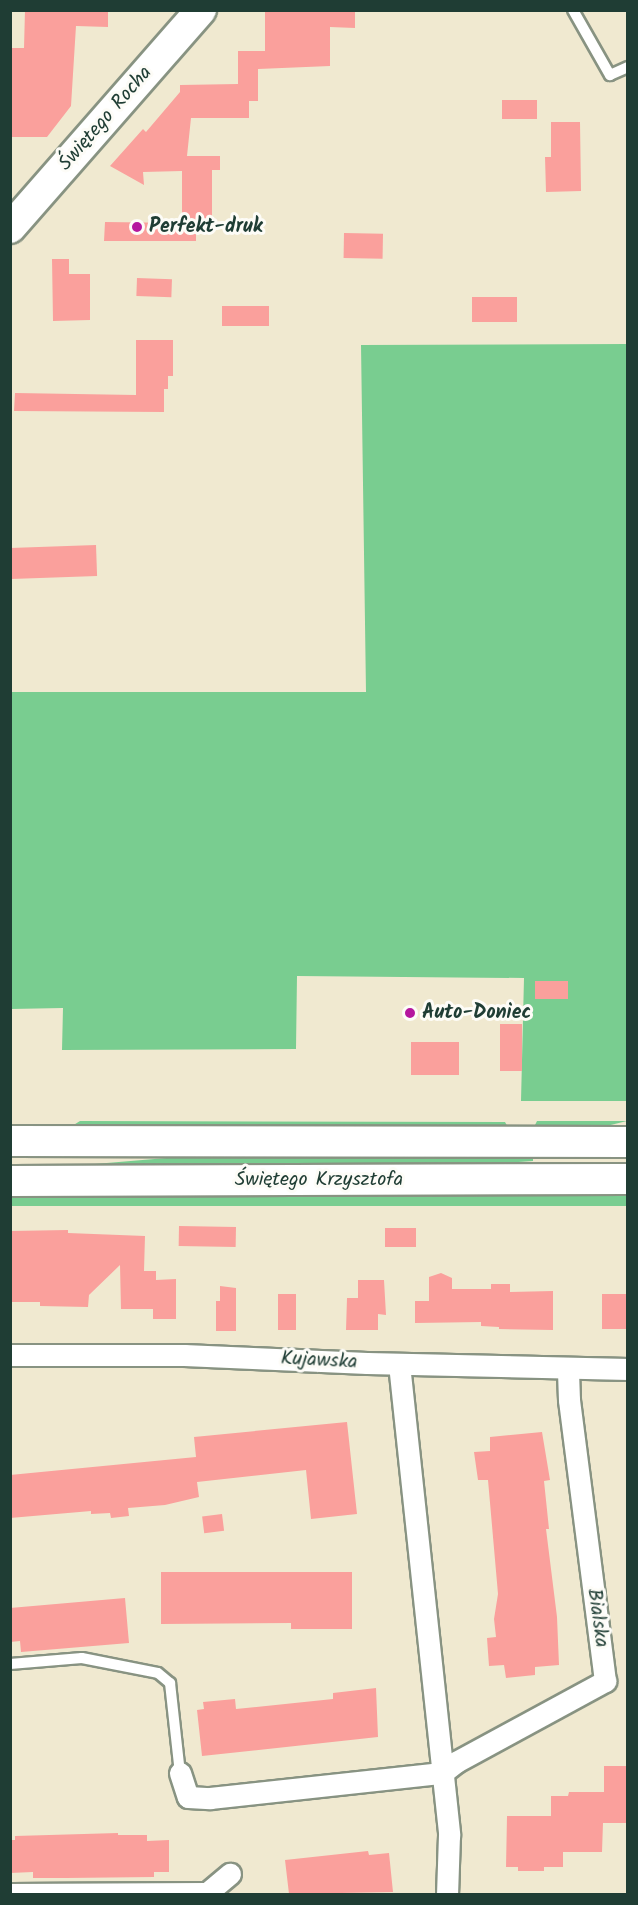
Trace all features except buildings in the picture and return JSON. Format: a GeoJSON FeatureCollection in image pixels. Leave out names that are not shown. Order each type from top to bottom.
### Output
{"type":"FeatureCollection","features":[{"type":"Feature","properties":{"kind":"main road","name":"Świętego Rocha"},"geometry":{"type":"LineString","coordinates":[[10,228],[201,10]]}},
{"type":"Feature","properties":{"kind":"main road","name":"Świętego Krzysztofa"},"geometry":{"type":"LineString","coordinates":[[10,1141],[627,1142]]}},
{"type":"Feature","properties":{"kind":"main road","name":"Świętego Krzysztofa"},"geometry":{"type":"LineString","coordinates":[[10,1181],[627,1179]]}},
{"type":"Feature","properties":{"kind":"street","name":"Kujawska"},"geometry":{"type":"LineString","coordinates":[[10,1355],[184,1354],[399,1364],[627,1369]]}},
{"type":"Feature","properties":{"kind":"street"},"geometry":{"type":"LineString","coordinates":[[399,1364],[450,1861],[447,1894]]}},
{"type":"Feature","properties":{"kind":"street","name":"Bialska"},"geometry":{"type":"LineString","coordinates":[[180,1773],[189,1797],[210,1798],[442,1773],[456,1762],[605,1681],[568,1400],[568,1369]]}},
{"type":"Feature","properties":{"kind":"street"},"geometry":{"type":"LineString","coordinates":[[10,1894],[207,1893],[230,1874]]}},
{"type":"Feature","properties":{"kind":"lane"},"geometry":{"type":"LineString","coordinates":[[573,10],[610,75],[627,67]]}},
{"type":"Feature","properties":{"kind":"lane"},"geometry":{"type":"LineString","coordinates":[[10,1664],[82,1658],[159,1673],[170,1683],[180,1773]]}},
{"type":"Feature","properties":{"kind":"green space"},"geometry":{"type":"Polygon","coordinates":[[[627,344],[627,1101],[521,1101],[524,978],[297,976],[296,1049],[62,1050],[63,1008],[11,1009],[10,692],[366,692],[361,345],[627,344]]]}},
{"type":"Feature","properties":{"kind":"green space"},"geometry":{"type":"Polygon","coordinates":[[[80,1121],[505,1122],[510,1131],[72,1130],[72,1126],[80,1121]]]}},
{"type":"Feature","properties":{"kind":"green space"},"geometry":{"type":"Polygon","coordinates":[[[537,1121],[627,1121],[594,1129],[532,1131],[537,1121]]]}},
{"type":"Feature","properties":{"kind":"green space"},"geometry":{"type":"Polygon","coordinates":[[[202,1155],[533,1155],[533,1161],[458,1166],[11,1172],[10,1164],[83,1165],[202,1155]]]}},
{"type":"Feature","properties":{"kind":"green space"},"geometry":{"type":"Polygon","coordinates":[[[10,1195],[627,1195],[627,1206],[10,1206],[10,1195]]]}},
{"type":"Feature","properties":{"kind":"place","name":"Perfekt-druk"},"geometry":{"type":"Point","coordinates":[137,227]}},
{"type":"Feature","properties":{"kind":"place","name":"Auto-Doniec"},"geometry":{"type":"Point","coordinates":[410,1013]}}]}
